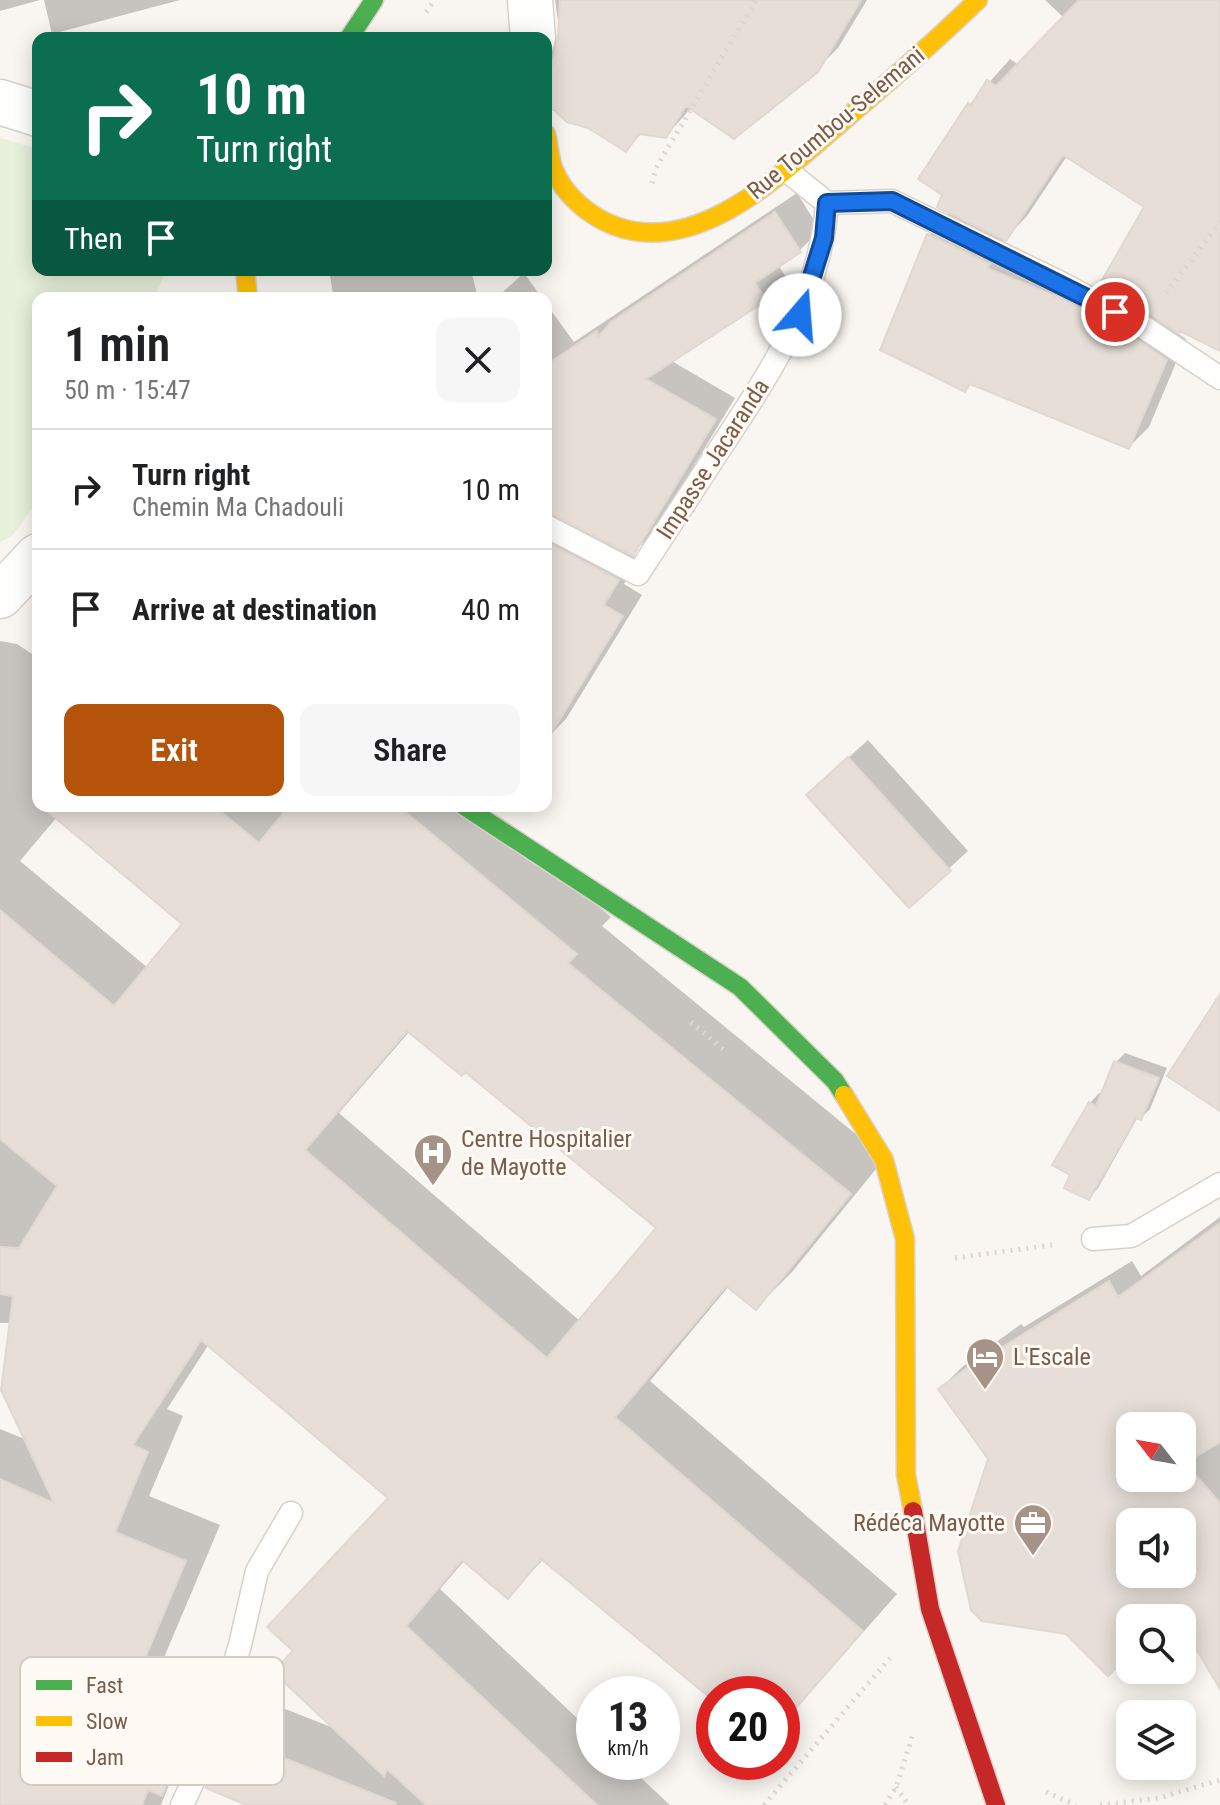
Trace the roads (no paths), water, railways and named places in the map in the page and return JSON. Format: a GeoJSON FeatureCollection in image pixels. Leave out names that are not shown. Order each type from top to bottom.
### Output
{"type":"FeatureCollection","features":[{"type":"Feature","properties":{"kind":"street"},"geometry":{"type":"LineString","coordinates":[[353,32],[374,0]]}},
{"type":"Feature","properties":{"kind":"street"},"geometry":{"type":"LineString","coordinates":[[530,0],[533,32]]}},
{"type":"Feature","properties":{"kind":"street","name":"Rue Toumbou-Selemani"},"geometry":{"type":"LineString","coordinates":[[552,160],[563,185],[582,209],[605,223],[640,233],[680,230],[737,205],[786,170],[913,62],[978,0]]}},
{"type":"Feature","properties":{"kind":"street"},"geometry":{"type":"LineString","coordinates":[[0,102],[32,112]]}},
{"type":"Feature","properties":{"kind":"street"},"geometry":{"type":"LineString","coordinates":[[0,596],[32,562]]}},
{"type":"Feature","properties":{"kind":"street"},"geometry":{"type":"LineString","coordinates":[[473,812],[740,987],[835,1081],[884,1160],[905,1239],[906,1475],[930,1609],[996,1805]]}},
{"type":"Feature","properties":{"kind":"lane"},"geometry":{"type":"LineString","coordinates":[[786,170],[827,203],[892,201],[1142,326],[1220,378]]}},
{"type":"Feature","properties":{"kind":"lane","name":"Impasse Jacaranda"},"geometry":{"type":"LineString","coordinates":[[552,529],[638,574],[779,358],[800,315],[820,251],[827,203]]}},
{"type":"Feature","properties":{"kind":"lane"},"geometry":{"type":"LineString","coordinates":[[1093,1239],[1131,1236],[1220,1184]]}},
{"type":"Feature","properties":{"kind":"lane"},"geometry":{"type":"LineString","coordinates":[[236,1657],[257,1571],[291,1513]]}},
{"type":"Feature","properties":{"kind":"lane"},"geometry":{"type":"LineString","coordinates":[[182,1805],[191,1785]]}},
{"type":"Feature","properties":{"kind":"place","name":"Centre Hospitalier de Mayotte"},"geometry":{"type":"Point","coordinates":[433,1187]}},
{"type":"Feature","properties":{"kind":"place","name":"L'Escale"},"geometry":{"type":"Point","coordinates":[985,1391]}},
{"type":"Feature","properties":{"kind":"place","name":"Rédéca Mayotte"},"geometry":{"type":"Point","coordinates":[1033,1557]}}]}
